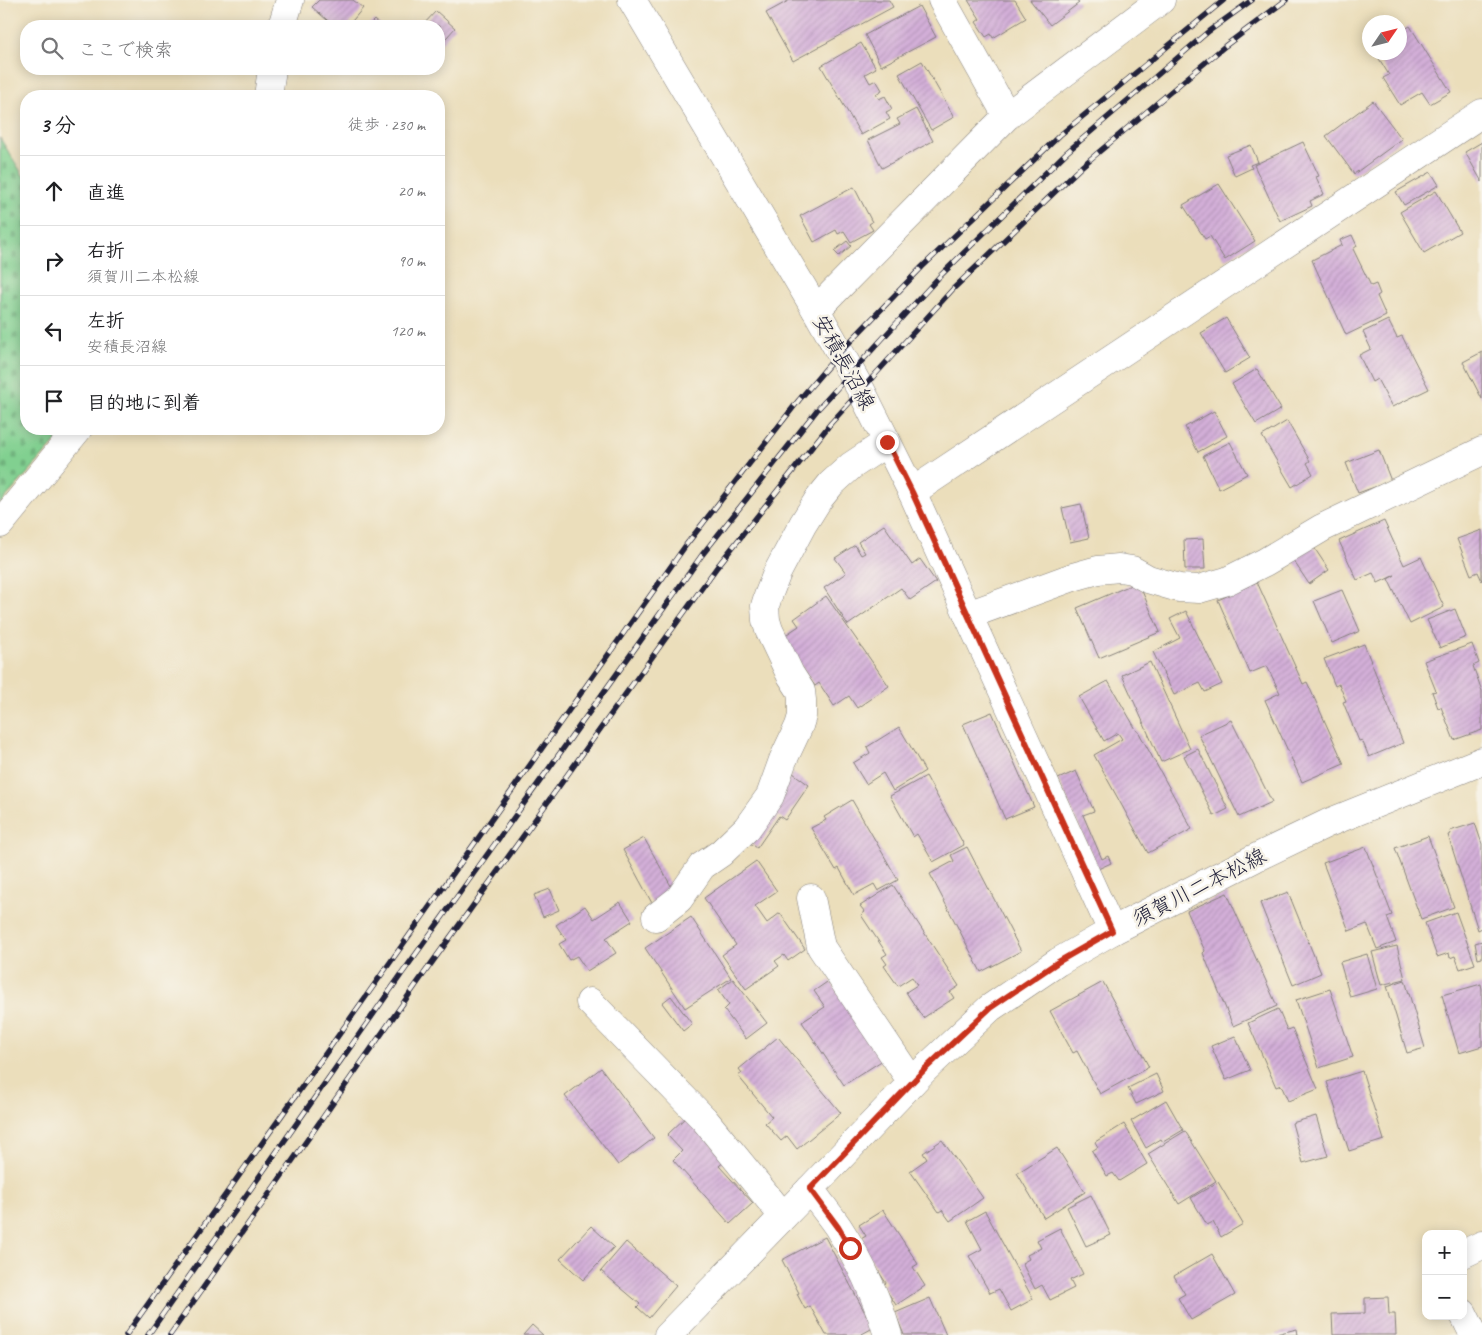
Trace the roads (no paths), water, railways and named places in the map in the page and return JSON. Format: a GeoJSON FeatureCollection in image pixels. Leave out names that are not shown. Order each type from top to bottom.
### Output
{"type":"FeatureCollection","features":[{"type":"Feature","properties":{"kind":"street"},"geometry":{"type":"LineString","coordinates":[[284,20],[290,0]]}},
{"type":"Feature","properties":{"kind":"street","name":"安積長沼線"},"geometry":{"type":"LineString","coordinates":[[632,0],[816,310],[861,390],[912,492],[1112,931]]}},
{"type":"Feature","properties":{"kind":"street"},"geometry":{"type":"LineString","coordinates":[[942,0],[1007,116]]}},
{"type":"Feature","properties":{"kind":"street"},"geometry":{"type":"LineString","coordinates":[[816,310],[1007,116],[1161,0]]}},
{"type":"Feature","properties":{"kind":"street"},"geometry":{"type":"LineString","coordinates":[[269,90],[271,75]]}},
{"type":"Feature","properties":{"kind":"street"},"geometry":{"type":"LineString","coordinates":[[912,492],[1482,113]]}},
{"type":"Feature","properties":{"kind":"street"},"geometry":{"type":"LineString","coordinates":[[0,524],[73,435]]}},
{"type":"Feature","properties":{"kind":"street"},"geometry":{"type":"LineString","coordinates":[[656,917],[678,899],[702,866],[721,853],[747,828],[766,803],[802,716],[802,700],[798,685],[790,674],[766,620],[768,596],[776,572],[802,524],[831,484],[852,466],[887,442]]}},
{"type":"Feature","properties":{"kind":"street"},"geometry":{"type":"LineString","coordinates":[[968,616],[1073,577],[1098,570],[1119,568],[1132,570],[1148,579],[1179,588],[1199,589],[1227,581],[1266,562],[1322,528],[1482,451]]}},
{"type":"Feature","properties":{"kind":"street","name":"須賀川二本松線"},"geometry":{"type":"LineString","coordinates":[[668,1335],[912,1082],[990,1008],[1058,962],[1112,931],[1255,858],[1328,824],[1482,761]]}},
{"type":"Feature","properties":{"kind":"street"},"geometry":{"type":"LineString","coordinates":[[811,898],[821,947],[912,1082]]}},
{"type":"Feature","properties":{"kind":"street"},"geometry":{"type":"LineString","coordinates":[[590,1002],[704,1118],[784,1216]]}},
{"type":"Feature","properties":{"kind":"street"},"geometry":{"type":"LineString","coordinates":[[810,1189],[838,1227],[850,1248],[878,1304],[888,1335]]}},
{"type":"Feature","properties":{"kind":"street"},"geometry":{"type":"LineString","coordinates":[[1467,1252],[1482,1245]]}},
{"type":"Feature","properties":{"kind":"street"},"geometry":{"type":"LineString","coordinates":[[1466,1320],[1474,1335]]}},
{"type":"Feature","properties":{"kind":"railway"},"geometry":{"type":"LineString","coordinates":[[126,1335],[686,545],[799,400],[840,352],[922,267],[1060,135],[1224,0]]}},
{"type":"Feature","properties":{"kind":"railway"},"geometry":{"type":"LineString","coordinates":[[148,1335],[403,972],[702,555],[817,410],[939,277],[1067,152],[1209,31],[1252,0]]}},
{"type":"Feature","properties":{"kind":"railway"},"geometry":{"type":"LineString","coordinates":[[170,1335],[418,982],[717,567],[831,423],[953,289],[1081,167],[1225,46],[1286,0]]}}]}
